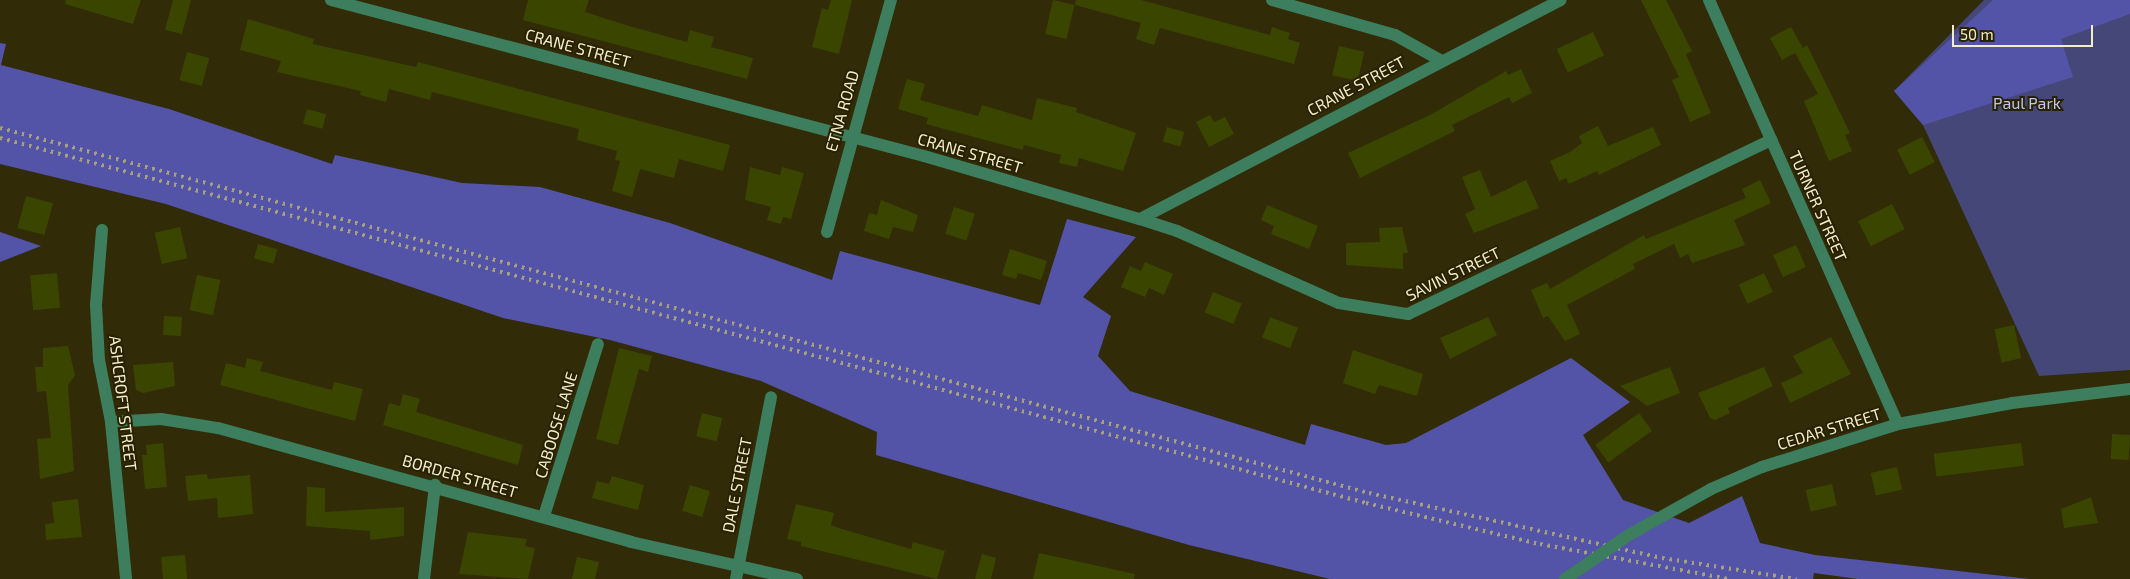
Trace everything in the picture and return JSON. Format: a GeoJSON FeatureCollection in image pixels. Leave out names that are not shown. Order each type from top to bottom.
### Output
{"type":"FeatureCollection","features":[{"type":"Feature","properties":{"kind":"street","name":"CRANE STREET"},"geometry":{"type":"LineString","coordinates":[[331,0],[852,137],[1140,219],[1440,60],[1560,0]]}},
{"type":"Feature","properties":{"kind":"street","name":"ETNA ROAD"},"geometry":{"type":"LineString","coordinates":[[827,232],[891,0]]}},
{"type":"Feature","properties":{"kind":"street"},"geometry":{"type":"LineString","coordinates":[[1272,0],[1395,35],[1440,60]]}},
{"type":"Feature","properties":{"kind":"street","name":"TURNER STREET"},"geometry":{"type":"LineString","coordinates":[[1709,0],[1898,424]]}},
{"type":"Feature","properties":{"kind":"street","name":"SAVIN STREET"},"geometry":{"type":"LineString","coordinates":[[1140,219],[1178,231],[1339,303],[1408,314],[1772,140]]}},
{"type":"Feature","properties":{"kind":"street","name":"ASHCROFT STREET"},"geometry":{"type":"LineString","coordinates":[[102,230],[97,314],[99,360],[111,422],[126,579]]}},
{"type":"Feature","properties":{"kind":"street","name":"CABOOSE LANE"},"geometry":{"type":"LineString","coordinates":[[544,516],[598,344]]}},
{"type":"Feature","properties":{"kind":"street","name":"CEDAR STREET"},"geometry":{"type":"LineString","coordinates":[[1565,579],[1627,536],[1711,489],[1762,467],[1898,424],[2012,403],[2130,389]]}},
{"type":"Feature","properties":{"kind":"street","name":"DALE STREET"},"geometry":{"type":"LineString","coordinates":[[736,579],[771,398]]}},
{"type":"Feature","properties":{"kind":"street","name":"BORDER STREET"},"geometry":{"type":"LineString","coordinates":[[111,422],[161,419],[218,428],[435,485],[544,516],[797,579]]}},
{"type":"Feature","properties":{"kind":"street"},"geometry":{"type":"LineString","coordinates":[[424,579],[435,485]]}},
{"type":"Feature","properties":{"kind":"green space","name":"Paul Park"},"geometry":{"type":"Polygon","coordinates":[[[1984,0],[2130,0],[2130,370],[2039,376],[1923,125],[1894,91],[1984,0]]]}},
{"type":"Feature","properties":{"kind":"shaded area"},"geometry":{"type":"Polygon","coordinates":[[[1993,0],[2130,0],[2130,14],[2061,39],[2073,77],[1923,125],[1894,91],[1993,0]]]}},
{"type":"Feature","properties":{"kind":"shaded area"},"geometry":{"type":"Polygon","coordinates":[[[0,43],[6,44],[1,65],[169,109],[332,164],[335,155],[462,183],[540,187],[670,223],[832,280],[840,251],[1040,305],[1067,219],[1136,237],[1083,297],[1111,316],[1098,356],[1130,391],[1305,445],[1311,424],[1386,445],[1406,443],[1571,358],[1630,402],[1583,435],[1623,500],[1689,523],[1742,496],[1760,543],[1815,555],[2030,579],[1858,579],[1814,573],[1813,579],[1330,579],[1189,545],[876,455],[877,432],[761,381],[610,340],[503,318],[166,204],[0,164],[0,43]]]}},
{"type":"Feature","properties":{"kind":"shaded area"},"geometry":{"type":"Polygon","coordinates":[[[0,232],[41,246],[0,262],[0,232]]]}},
{"type":"Feature","properties":{"kind":"building"},"geometry":{"type":"Polygon","coordinates":[[[66,0],[141,0],[133,24],[65,4],[66,0]]]}},
{"type":"Feature","properties":{"kind":"building"},"geometry":{"type":"Polygon","coordinates":[[[173,0],[191,0],[182,34],[165,30],[173,0]]]}},
{"type":"Feature","properties":{"kind":"building"},"geometry":{"type":"Polygon","coordinates":[[[528,0],[589,0],[585,12],[629,26],[687,42],[690,30],[714,37],[711,47],[753,58],[747,79],[523,20],[528,0]]]}},
{"type":"Feature","properties":{"kind":"building"},"geometry":{"type":"Polygon","coordinates":[[[831,0],[852,0],[839,54],[812,47],[822,8],[828,10],[831,0]]]}},
{"type":"Feature","properties":{"kind":"building"},"geometry":{"type":"Polygon","coordinates":[[[1053,0],[1074,5],[1067,39],[1045,34],[1053,0]]]}},
{"type":"Feature","properties":{"kind":"building"},"geometry":{"type":"Polygon","coordinates":[[[1076,0],[1141,0],[1270,35],[1272,27],[1290,33],[1288,39],[1300,43],[1294,64],[1160,28],[1154,45],[1136,39],[1141,23],[1075,5],[1076,0]]]}},
{"type":"Feature","properties":{"kind":"building"},"geometry":{"type":"Polygon","coordinates":[[[1641,0],[1666,0],[1692,51],[1686,54],[1711,113],[1690,122],[1672,80],[1679,77],[1641,0]]]}},
{"type":"Feature","properties":{"kind":"building"},"geometry":{"type":"Polygon","coordinates":[[[248,19],[314,39],[313,44],[416,67],[418,62],[730,145],[723,171],[679,159],[674,178],[640,169],[632,197],[612,191],[620,161],[615,160],[617,151],[577,140],[579,129],[432,92],[430,100],[389,89],[386,102],[360,95],[361,91],[277,72],[281,61],[240,50],[248,19]]]}},
{"type":"Feature","properties":{"kind":"building"},"geometry":{"type":"Polygon","coordinates":[[[1791,27],[1803,48],[1807,45],[1850,133],[1845,135],[1852,151],[1829,161],[1804,101],[1818,94],[1795,53],[1782,60],[1770,38],[1791,27]]]}},
{"type":"Feature","properties":{"kind":"building"},"geometry":{"type":"Polygon","coordinates":[[[1593,32],[1604,56],[1568,72],[1557,49],[1593,32]]]}},
{"type":"Feature","properties":{"kind":"building"},"geometry":{"type":"Polygon","coordinates":[[[1339,46],[1364,52],[1358,81],[1332,75],[1339,46]]]}},
{"type":"Feature","properties":{"kind":"building"},"geometry":{"type":"Polygon","coordinates":[[[187,52],[209,58],[202,86],[179,80],[187,52]]]}},
{"type":"Feature","properties":{"kind":"building"},"geometry":{"type":"Polygon","coordinates":[[[1521,69],[1532,93],[1512,103],[1509,97],[1452,125],[1455,131],[1360,178],[1348,153],[1432,114],[1506,71],[1508,75],[1521,69]]]}},
{"type":"Feature","properties":{"kind":"building"},"geometry":{"type":"Polygon","coordinates":[[[907,79],[925,84],[920,100],[978,116],[982,105],[1032,120],[1037,98],[1077,108],[1076,112],[1136,133],[1123,171],[1079,158],[1077,167],[1059,163],[1061,155],[1024,145],[1023,150],[926,124],[928,118],[898,109],[907,79]]]}},
{"type":"Feature","properties":{"kind":"building"},"geometry":{"type":"Polygon","coordinates":[[[307,109],[326,114],[322,129],[303,123],[307,109]]]}},
{"type":"Feature","properties":{"kind":"building"},"geometry":{"type":"Polygon","coordinates":[[[1210,115],[1214,122],[1225,117],[1234,134],[1209,147],[1196,122],[1210,115]]]}},
{"type":"Feature","properties":{"kind":"building"},"geometry":{"type":"Polygon","coordinates":[[[1598,126],[1608,146],[1653,127],[1661,145],[1599,175],[1597,171],[1569,184],[1566,178],[1559,181],[1550,161],[1570,152],[1582,143],[1579,136],[1598,126]]]}},
{"type":"Feature","properties":{"kind":"building"},"geometry":{"type":"Polygon","coordinates":[[[1167,127],[1184,132],[1180,146],[1163,141],[1167,127]]]}},
{"type":"Feature","properties":{"kind":"building"},"geometry":{"type":"Polygon","coordinates":[[[1922,137],[1935,162],[1910,175],[1897,150],[1922,137]]]}},
{"type":"Feature","properties":{"kind":"building"},"geometry":{"type":"Polygon","coordinates":[[[750,167],[780,175],[782,167],[804,173],[791,219],[783,217],[781,224],[767,220],[771,207],[745,200],[750,167]]]}},
{"type":"Feature","properties":{"kind":"building"},"geometry":{"type":"Polygon","coordinates":[[[1480,170],[1491,197],[1526,180],[1539,208],[1474,233],[1465,214],[1475,209],[1462,177],[1480,170]]]}},
{"type":"Feature","properties":{"kind":"building"},"geometry":{"type":"Polygon","coordinates":[[[1760,180],[1771,203],[1734,220],[1745,245],[1692,263],[1688,254],[1680,258],[1674,244],[1633,264],[1635,269],[1567,305],[1580,334],[1565,341],[1548,316],[1543,318],[1531,290],[1547,283],[1550,289],[1644,235],[1646,239],[1746,198],[1742,189],[1760,180]]]}},
{"type":"Feature","properties":{"kind":"building"},"geometry":{"type":"Polygon","coordinates":[[[26,196],[53,203],[45,235],[17,228],[26,196]]]}},
{"type":"Feature","properties":{"kind":"building"},"geometry":{"type":"Polygon","coordinates":[[[881,200],[918,215],[913,232],[893,227],[889,239],[864,231],[869,213],[877,215],[881,200]]]}},
{"type":"Feature","properties":{"kind":"building"},"geometry":{"type":"Polygon","coordinates":[[[1892,204],[1905,229],[1871,246],[1858,221],[1892,204]]]}},
{"type":"Feature","properties":{"kind":"building"},"geometry":{"type":"Polygon","coordinates":[[[1267,205],[1318,226],[1309,249],[1271,234],[1274,226],[1261,220],[1267,205]]]}},
{"type":"Feature","properties":{"kind":"building"},"geometry":{"type":"Polygon","coordinates":[[[954,207],[975,214],[966,240],[945,234],[954,207]]]}},
{"type":"Feature","properties":{"kind":"building"},"geometry":{"type":"Polygon","coordinates":[[[180,227],[187,258],[162,264],[155,233],[180,227]]]}},
{"type":"Feature","properties":{"kind":"building"},"geometry":{"type":"Polygon","coordinates":[[[1402,227],[1408,253],[1403,253],[1403,269],[1346,265],[1346,243],[1380,242],[1379,228],[1402,227]]]}},
{"type":"Feature","properties":{"kind":"building"},"geometry":{"type":"Polygon","coordinates":[[[258,244],[277,249],[273,264],[254,258],[258,244]]]}},
{"type":"Feature","properties":{"kind":"building"},"geometry":{"type":"Polygon","coordinates":[[[1796,245],[1806,267],[1783,277],[1773,255],[1796,245]]]}},
{"type":"Feature","properties":{"kind":"building"},"geometry":{"type":"Polygon","coordinates":[[[1010,249],[1047,261],[1041,280],[1018,273],[1016,279],[1002,275],[1010,249]]]}},
{"type":"Feature","properties":{"kind":"building"},"geometry":{"type":"Polygon","coordinates":[[[1145,262],[1173,274],[1164,295],[1149,288],[1145,297],[1121,287],[1130,266],[1141,271],[1145,262]]]}},
{"type":"Feature","properties":{"kind":"building"},"geometry":{"type":"Polygon","coordinates":[[[57,273],[60,308],[33,310],[30,275],[57,273]]]}},
{"type":"Feature","properties":{"kind":"building"},"geometry":{"type":"Polygon","coordinates":[[[1764,273],[1773,292],[1747,304],[1739,285],[1764,273]]]}},
{"type":"Feature","properties":{"kind":"building"},"geometry":{"type":"Polygon","coordinates":[[[197,275],[220,280],[213,315],[190,310],[197,275]]]}},
{"type":"Feature","properties":{"kind":"building"},"geometry":{"type":"Polygon","coordinates":[[[1213,292],[1242,304],[1234,324],[1205,312],[1213,292]]]}},
{"type":"Feature","properties":{"kind":"building"},"geometry":{"type":"Polygon","coordinates":[[[164,316],[182,317],[181,336],[163,335],[164,316]]]}},
{"type":"Feature","properties":{"kind":"building"},"geometry":{"type":"Polygon","coordinates":[[[1270,317],[1298,328],[1290,348],[1262,338],[1270,317]]]}},
{"type":"Feature","properties":{"kind":"building"},"geometry":{"type":"Polygon","coordinates":[[[1488,317],[1497,335],[1450,359],[1440,338],[1488,317]]]}},
{"type":"Feature","properties":{"kind":"building"},"geometry":{"type":"Polygon","coordinates":[[[2014,325],[2021,358],[2002,362],[1994,329],[2014,325]]]}},
{"type":"Feature","properties":{"kind":"building"},"geometry":{"type":"Polygon","coordinates":[[[1831,337],[1851,374],[1790,403],[1781,383],[1803,373],[1793,356],[1831,337]]]}},
{"type":"Feature","properties":{"kind":"building"},"geometry":{"type":"Polygon","coordinates":[[[68,346],[75,375],[68,385],[74,471],[40,479],[37,439],[51,438],[46,391],[37,392],[35,367],[43,367],[43,348],[68,346]]]}},
{"type":"Feature","properties":{"kind":"building"},"geometry":{"type":"Polygon","coordinates":[[[619,348],[652,356],[648,372],[639,369],[618,445],[596,439],[619,348]]]}},
{"type":"Feature","properties":{"kind":"building"},"geometry":{"type":"Polygon","coordinates":[[[1353,350],[1423,374],[1417,396],[1379,385],[1375,394],[1343,383],[1353,350]]]}},
{"type":"Feature","properties":{"kind":"building"},"geometry":{"type":"Polygon","coordinates":[[[247,358],[263,362],[260,371],[332,390],[334,382],[363,389],[355,421],[220,385],[226,363],[245,368],[247,358]]]}},
{"type":"Feature","properties":{"kind":"building"},"geometry":{"type":"Polygon","coordinates":[[[173,362],[175,386],[143,393],[136,390],[133,365],[173,362]]]}},
{"type":"Feature","properties":{"kind":"building"},"geometry":{"type":"Polygon","coordinates":[[[1670,367],[1680,393],[1647,406],[1620,386],[1670,367]]]}},
{"type":"Feature","properties":{"kind":"building"},"geometry":{"type":"Polygon","coordinates":[[[1764,367],[1773,386],[1728,408],[1730,413],[1715,420],[1710,418],[1698,393],[1764,367]]]}},
{"type":"Feature","properties":{"kind":"building"},"geometry":{"type":"Polygon","coordinates":[[[403,394],[420,399],[416,412],[523,445],[518,465],[383,425],[389,403],[400,406],[403,394]]]}},
{"type":"Feature","properties":{"kind":"building"},"geometry":{"type":"Polygon","coordinates":[[[702,413],[722,418],[717,441],[696,436],[702,413]]]}},
{"type":"Feature","properties":{"kind":"building"},"geometry":{"type":"Polygon","coordinates":[[[1639,413],[1652,431],[1608,463],[1595,445],[1639,413]]]}},
{"type":"Feature","properties":{"kind":"building"},"geometry":{"type":"Polygon","coordinates":[[[2112,434],[2130,435],[2129,460],[2111,459],[2112,434]]]}},
{"type":"Feature","properties":{"kind":"building"},"geometry":{"type":"Polygon","coordinates":[[[163,443],[167,487],[145,489],[142,455],[147,455],[146,445],[163,443]]]}},
{"type":"Feature","properties":{"kind":"building"},"geometry":{"type":"Polygon","coordinates":[[[2021,443],[2024,466],[1936,477],[1934,454],[2021,443]]]}},
{"type":"Feature","properties":{"kind":"building"},"geometry":{"type":"Polygon","coordinates":[[[1897,467],[1902,489],[1876,495],[1871,473],[1897,467]]]}},
{"type":"Feature","properties":{"kind":"building"},"geometry":{"type":"Polygon","coordinates":[[[207,474],[208,479],[250,475],[253,514],[218,518],[217,498],[188,501],[185,476],[207,474]]]}},
{"type":"Feature","properties":{"kind":"building"},"geometry":{"type":"Polygon","coordinates":[[[612,476],[644,485],[638,510],[592,498],[597,481],[609,484],[612,476]]]}},
{"type":"Feature","properties":{"kind":"building"},"geometry":{"type":"Polygon","coordinates":[[[1832,484],[1837,505],[1811,512],[1806,490],[1832,484]]]}},
{"type":"Feature","properties":{"kind":"building"},"geometry":{"type":"Polygon","coordinates":[[[690,485],[710,491],[702,517],[682,511],[690,485]]]}},
{"type":"Feature","properties":{"kind":"building"},"geometry":{"type":"Polygon","coordinates":[[[307,487],[325,488],[325,512],[404,507],[404,536],[370,540],[370,531],[306,526],[307,487]]]}},
{"type":"Feature","properties":{"kind":"building"},"geometry":{"type":"Polygon","coordinates":[[[2091,497],[2098,523],[2064,528],[2061,509],[2091,497]]]}},
{"type":"Feature","properties":{"kind":"building"},"geometry":{"type":"Polygon","coordinates":[[[78,499],[82,537],[46,540],[45,524],[54,523],[52,502],[78,499]]]}},
{"type":"Feature","properties":{"kind":"building"},"geometry":{"type":"Polygon","coordinates":[[[796,504],[834,513],[831,525],[842,529],[911,549],[913,542],[945,551],[937,579],[801,546],[801,542],[787,539],[796,504]]]}},
{"type":"Feature","properties":{"kind":"building"},"geometry":{"type":"Polygon","coordinates":[[[468,532],[527,539],[525,546],[535,548],[528,579],[459,574],[468,532]]]}},
{"type":"Feature","properties":{"kind":"building"},"geometry":{"type":"Polygon","coordinates":[[[1039,553],[1135,574],[1134,579],[1033,579],[1039,553]]]}},
{"type":"Feature","properties":{"kind":"building"},"geometry":{"type":"Polygon","coordinates":[[[982,554],[996,558],[991,579],[975,579],[982,554]]]}},
{"type":"Feature","properties":{"kind":"building"},"geometry":{"type":"Polygon","coordinates":[[[185,555],[187,579],[163,579],[161,557],[185,555]]]}},
{"type":"Feature","properties":{"kind":"building"},"geometry":{"type":"Polygon","coordinates":[[[577,557],[599,562],[595,579],[572,579],[577,557]]]}},
{"type":"Feature","properties":{"kind":"railway"},"geometry":{"type":"LineString","coordinates":[[0,128],[1369,493],[1662,558],[1796,579]]}},
{"type":"Feature","properties":{"kind":"railway"},"geometry":{"type":"LineString","coordinates":[[0,138],[1366,503],[1540,544],[1729,579]]}}]}
